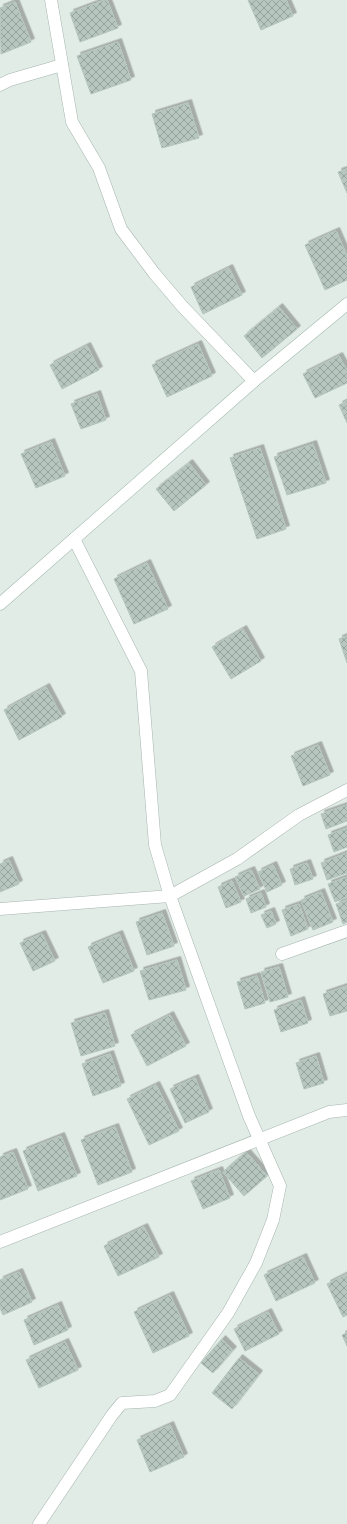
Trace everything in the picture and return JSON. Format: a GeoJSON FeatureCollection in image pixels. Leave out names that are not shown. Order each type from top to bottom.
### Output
{"type":"FeatureCollection","features":[{"type":"Feature","properties":{"kind":"street"},"geometry":{"type":"LineString","coordinates":[[51,0],[72,122],[99,168],[121,229],[154,273],[182,306],[254,381]]}},
{"type":"Feature","properties":{"kind":"street"},"geometry":{"type":"LineString","coordinates":[[0,85],[10,80],[62,65]]}},
{"type":"Feature","properties":{"kind":"street"},"geometry":{"type":"LineString","coordinates":[[0,604],[254,381],[347,304]]}},
{"type":"Feature","properties":{"kind":"street"},"geometry":{"type":"LineString","coordinates":[[39,1524],[112,1415],[122,1403],[155,1401],[170,1395],[228,1313],[256,1263],[270,1228],[280,1186],[258,1139],[170,896],[155,845],[141,671],[74,540]]}},
{"type":"Feature","properties":{"kind":"street"},"geometry":{"type":"LineString","coordinates":[[0,909],[170,896],[237,859],[299,815],[347,790]]}},
{"type":"Feature","properties":{"kind":"street"},"geometry":{"type":"LineString","coordinates":[[282,954],[347,931]]}},
{"type":"Feature","properties":{"kind":"street"},"geometry":{"type":"LineString","coordinates":[[0,1242],[258,1139],[329,1112],[347,1110]]}},
{"type":"Feature","properties":{"kind":"building"},"geometry":{"type":"Polygon","coordinates":[[[107,0],[118,28],[80,42],[70,13],[107,0]]]}},
{"type":"Feature","properties":{"kind":"building"},"geometry":{"type":"Polygon","coordinates":[[[248,0],[286,0],[293,16],[261,30],[248,0]]]}},
{"type":"Feature","properties":{"kind":"building"},"geometry":{"type":"Polygon","coordinates":[[[15,2],[31,42],[1,54],[0,8],[15,2]]]}},
{"type":"Feature","properties":{"kind":"building"},"geometry":{"type":"Polygon","coordinates":[[[118,42],[131,80],[91,94],[77,56],[118,42]]]}},
{"type":"Feature","properties":{"kind":"building"},"geometry":{"type":"Polygon","coordinates":[[[188,103],[199,138],[162,148],[152,114],[188,103]]]}},
{"type":"Feature","properties":{"kind":"building"},"geometry":{"type":"Polygon","coordinates":[[[347,169],[347,193],[338,172],[347,169]]]}},
{"type":"Feature","properties":{"kind":"building"},"geometry":{"type":"Polygon","coordinates":[[[336,231],[347,256],[347,280],[325,290],[305,245],[336,231]]]}},
{"type":"Feature","properties":{"kind":"building"},"geometry":{"type":"Polygon","coordinates":[[[229,268],[242,295],[203,314],[191,287],[229,268]]]}},
{"type":"Feature","properties":{"kind":"building"},"geometry":{"type":"Polygon","coordinates":[[[279,307],[297,329],[262,358],[244,336],[279,307]]]}},
{"type":"Feature","properties":{"kind":"building"},"geometry":{"type":"Polygon","coordinates":[[[198,344],[212,376],[167,397],[152,365],[198,344]]]}},
{"type":"Feature","properties":{"kind":"building"},"geometry":{"type":"Polygon","coordinates":[[[87,346],[99,370],[62,389],[50,365],[87,346]]]}},
{"type":"Feature","properties":{"kind":"building"},"geometry":{"type":"Polygon","coordinates":[[[339,356],[347,371],[347,383],[315,398],[303,374],[339,356]]]}},
{"type":"Feature","properties":{"kind":"building"},"geometry":{"type":"Polygon","coordinates":[[[97,394],[106,420],[81,429],[71,404],[97,394]]]}},
{"type":"Feature","properties":{"kind":"building"},"geometry":{"type":"Polygon","coordinates":[[[347,401],[347,423],[339,405],[347,401]]]}},
{"type":"Feature","properties":{"kind":"building"},"geometry":{"type":"Polygon","coordinates":[[[51,442],[65,476],[36,488],[21,454],[51,442]]]}},
{"type":"Feature","properties":{"kind":"building"},"geometry":{"type":"Polygon","coordinates":[[[313,444],[326,483],[287,495],[274,457],[313,444]]]}},
{"type":"Feature","properties":{"kind":"building"},"geometry":{"type":"Polygon","coordinates":[[[260,448],[286,529],[257,539],[230,458],[260,448]]]}},
{"type":"Feature","properties":{"kind":"building"},"geometry":{"type":"Polygon","coordinates":[[[189,463],[206,485],[174,511],[156,489],[189,463]]]}},
{"type":"Feature","properties":{"kind":"building"},"geometry":{"type":"Polygon","coordinates":[[[147,563],[168,609],[134,624],[114,579],[147,563]]]}},
{"type":"Feature","properties":{"kind":"building"},"geometry":{"type":"Polygon","coordinates":[[[243,629],[261,661],[231,679],[212,647],[243,629]]]}},
{"type":"Feature","properties":{"kind":"building"},"geometry":{"type":"Polygon","coordinates":[[[347,636],[347,663],[339,639],[347,636]]]}},
{"type":"Feature","properties":{"kind":"building"},"geometry":{"type":"Polygon","coordinates":[[[46,687],[62,717],[19,740],[4,710],[46,687]]]}},
{"type":"Feature","properties":{"kind":"building"},"geometry":{"type":"Polygon","coordinates":[[[318,745],[330,775],[303,786],[291,756],[318,745]]]}},
{"type":"Feature","properties":{"kind":"building"},"geometry":{"type":"Polygon","coordinates":[[[347,805],[347,821],[326,829],[321,814],[347,805]]]}},
{"type":"Feature","properties":{"kind":"building"},"geometry":{"type":"Polygon","coordinates":[[[347,828],[347,847],[334,852],[328,835],[347,828]]]}},
{"type":"Feature","properties":{"kind":"building"},"geometry":{"type":"Polygon","coordinates":[[[347,853],[347,873],[327,880],[321,863],[347,853]]]}},
{"type":"Feature","properties":{"kind":"building"},"geometry":{"type":"Polygon","coordinates":[[[9,860],[19,884],[0,892],[0,864],[9,860]]]}},
{"type":"Feature","properties":{"kind":"building"},"geometry":{"type":"Polygon","coordinates":[[[307,863],[313,879],[295,885],[290,869],[307,863]]]}},
{"type":"Feature","properties":{"kind":"building"},"geometry":{"type":"Polygon","coordinates":[[[273,865],[282,885],[267,892],[258,872],[273,865]]]}},
{"type":"Feature","properties":{"kind":"building"},"geometry":{"type":"Polygon","coordinates":[[[251,870],[260,889],[244,896],[235,877],[251,870]]]}},
{"type":"Feature","properties":{"kind":"building"},"geometry":{"type":"Polygon","coordinates":[[[347,877],[347,897],[335,902],[328,884],[347,877]]]}},
{"type":"Feature","properties":{"kind":"building"},"geometry":{"type":"Polygon","coordinates":[[[232,881],[241,902],[226,908],[218,887],[232,881]]]}},
{"type":"Feature","properties":{"kind":"building"},"geometry":{"type":"Polygon","coordinates":[[[321,892],[333,922],[313,930],[301,900],[321,892]]]}},
{"type":"Feature","properties":{"kind":"building"},"geometry":{"type":"Polygon","coordinates":[[[261,893],[266,907],[251,913],[246,899],[261,893]]]}},
{"type":"Feature","properties":{"kind":"building"},"geometry":{"type":"Polygon","coordinates":[[[347,900],[347,922],[343,924],[336,904],[347,900]]]}},
{"type":"Feature","properties":{"kind":"building"},"geometry":{"type":"Polygon","coordinates":[[[299,904],[308,929],[291,936],[282,910],[299,904]]]}},
{"type":"Feature","properties":{"kind":"building"},"geometry":{"type":"Polygon","coordinates":[[[271,911],[276,924],[267,928],[261,915],[271,911]]]}},
{"type":"Feature","properties":{"kind":"building"},"geometry":{"type":"Polygon","coordinates":[[[162,913],[174,946],[147,955],[136,922],[162,913]]]}},
{"type":"Feature","properties":{"kind":"building"},"geometry":{"type":"Polygon","coordinates":[[[42,934],[55,961],[33,971],[20,943],[42,934]]]}},
{"type":"Feature","properties":{"kind":"building"},"geometry":{"type":"Polygon","coordinates":[[[119,934],[134,971],[103,983],[88,947],[119,934]]]}},
{"type":"Feature","properties":{"kind":"building"},"geometry":{"type":"Polygon","coordinates":[[[177,960],[186,990],[149,1000],[140,971],[177,960]]]}},
{"type":"Feature","properties":{"kind":"building"},"geometry":{"type":"Polygon","coordinates":[[[279,967],[288,997],[270,1002],[261,972],[279,967]]]}},
{"type":"Feature","properties":{"kind":"building"},"geometry":{"type":"Polygon","coordinates":[[[257,976],[265,1003],[245,1009],[237,982],[257,976]]]}},
{"type":"Feature","properties":{"kind":"building"},"geometry":{"type":"Polygon","coordinates":[[[347,986],[347,1011],[330,1016],[323,994],[347,986]]]}},
{"type":"Feature","properties":{"kind":"building"},"geometry":{"type":"Polygon","coordinates":[[[301,1000],[308,1023],[281,1032],[274,1010],[301,1000]]]}},
{"type":"Feature","properties":{"kind":"building"},"geometry":{"type":"Polygon","coordinates":[[[105,1013],[115,1046],[81,1056],[71,1023],[105,1013]]]}},
{"type":"Feature","properties":{"kind":"building"},"geometry":{"type":"Polygon","coordinates":[[[170,1015],[186,1046],[147,1066],[131,1035],[170,1015]]]}},
{"type":"Feature","properties":{"kind":"building"},"geometry":{"type":"Polygon","coordinates":[[[110,1054],[121,1086],[93,1096],[82,1064],[110,1054]]]}},
{"type":"Feature","properties":{"kind":"building"},"geometry":{"type":"Polygon","coordinates":[[[316,1056],[324,1083],[304,1089],[296,1063],[316,1056]]]}},
{"type":"Feature","properties":{"kind":"building"},"geometry":{"type":"Polygon","coordinates":[[[195,1078],[209,1112],[185,1123],[170,1089],[195,1078]]]}},
{"type":"Feature","properties":{"kind":"building"},"geometry":{"type":"Polygon","coordinates":[[[156,1085],[179,1131],[149,1145],[127,1099],[156,1085]]]}},
{"type":"Feature","properties":{"kind":"building"},"geometry":{"type":"Polygon","coordinates":[[[115,1127],[132,1172],[98,1185],[81,1140],[115,1127]]]}},
{"type":"Feature","properties":{"kind":"building"},"geometry":{"type":"Polygon","coordinates":[[[61,1136],[77,1176],[38,1191],[23,1151],[61,1136]]]}},
{"type":"Feature","properties":{"kind":"building"},"geometry":{"type":"Polygon","coordinates":[[[13,1152],[28,1189],[0,1200],[0,1157],[13,1152]]]}},
{"type":"Feature","properties":{"kind":"building"},"geometry":{"type":"Polygon","coordinates":[[[246,1152],[267,1176],[244,1196],[223,1172],[246,1152]]]}},
{"type":"Feature","properties":{"kind":"building"},"geometry":{"type":"Polygon","coordinates":[[[219,1170],[230,1198],[203,1209],[191,1181],[219,1170]]]}},
{"type":"Feature","properties":{"kind":"building"},"geometry":{"type":"Polygon","coordinates":[[[144,1227],[159,1257],[118,1276],[104,1246],[144,1227]]]}},
{"type":"Feature","properties":{"kind":"building"},"geometry":{"type":"Polygon","coordinates":[[[303,1257],[315,1283],[276,1301],[264,1275],[303,1257]]]}},
{"type":"Feature","properties":{"kind":"building"},"geometry":{"type":"Polygon","coordinates":[[[19,1272],[32,1302],[3,1315],[0,1308],[0,1280],[19,1272]]]}},
{"type":"Feature","properties":{"kind":"building"},"geometry":{"type":"Polygon","coordinates":[[[347,1274],[347,1315],[343,1317],[327,1284],[347,1274]]]}},
{"type":"Feature","properties":{"kind":"building"},"geometry":{"type":"Polygon","coordinates":[[[170,1295],[189,1336],[153,1353],[134,1312],[170,1295]]]}},
{"type":"Feature","properties":{"kind":"building"},"geometry":{"type":"Polygon","coordinates":[[[58,1305],[68,1330],[34,1345],[24,1320],[58,1305]]]}},
{"type":"Feature","properties":{"kind":"building"},"geometry":{"type":"Polygon","coordinates":[[[268,1312],[279,1334],[245,1351],[234,1329],[268,1312]]]}},
{"type":"Feature","properties":{"kind":"building"},"geometry":{"type":"Polygon","coordinates":[[[347,1333],[347,1346],[342,1335],[347,1333]]]}},
{"type":"Feature","properties":{"kind":"building"},"geometry":{"type":"Polygon","coordinates":[[[222,1339],[233,1350],[213,1373],[201,1363],[222,1339]]]}},
{"type":"Feature","properties":{"kind":"building"},"geometry":{"type":"Polygon","coordinates":[[[65,1342],[78,1370],[39,1388],[26,1360],[65,1342]]]}},
{"type":"Feature","properties":{"kind":"building"},"geometry":{"type":"Polygon","coordinates":[[[239,1358],[259,1374],[232,1409],[212,1393],[239,1358]]]}},
{"type":"Feature","properties":{"kind":"building"},"geometry":{"type":"Polygon","coordinates":[[[170,1425],[184,1457],[150,1472],[137,1440],[170,1425]]]}}]}
